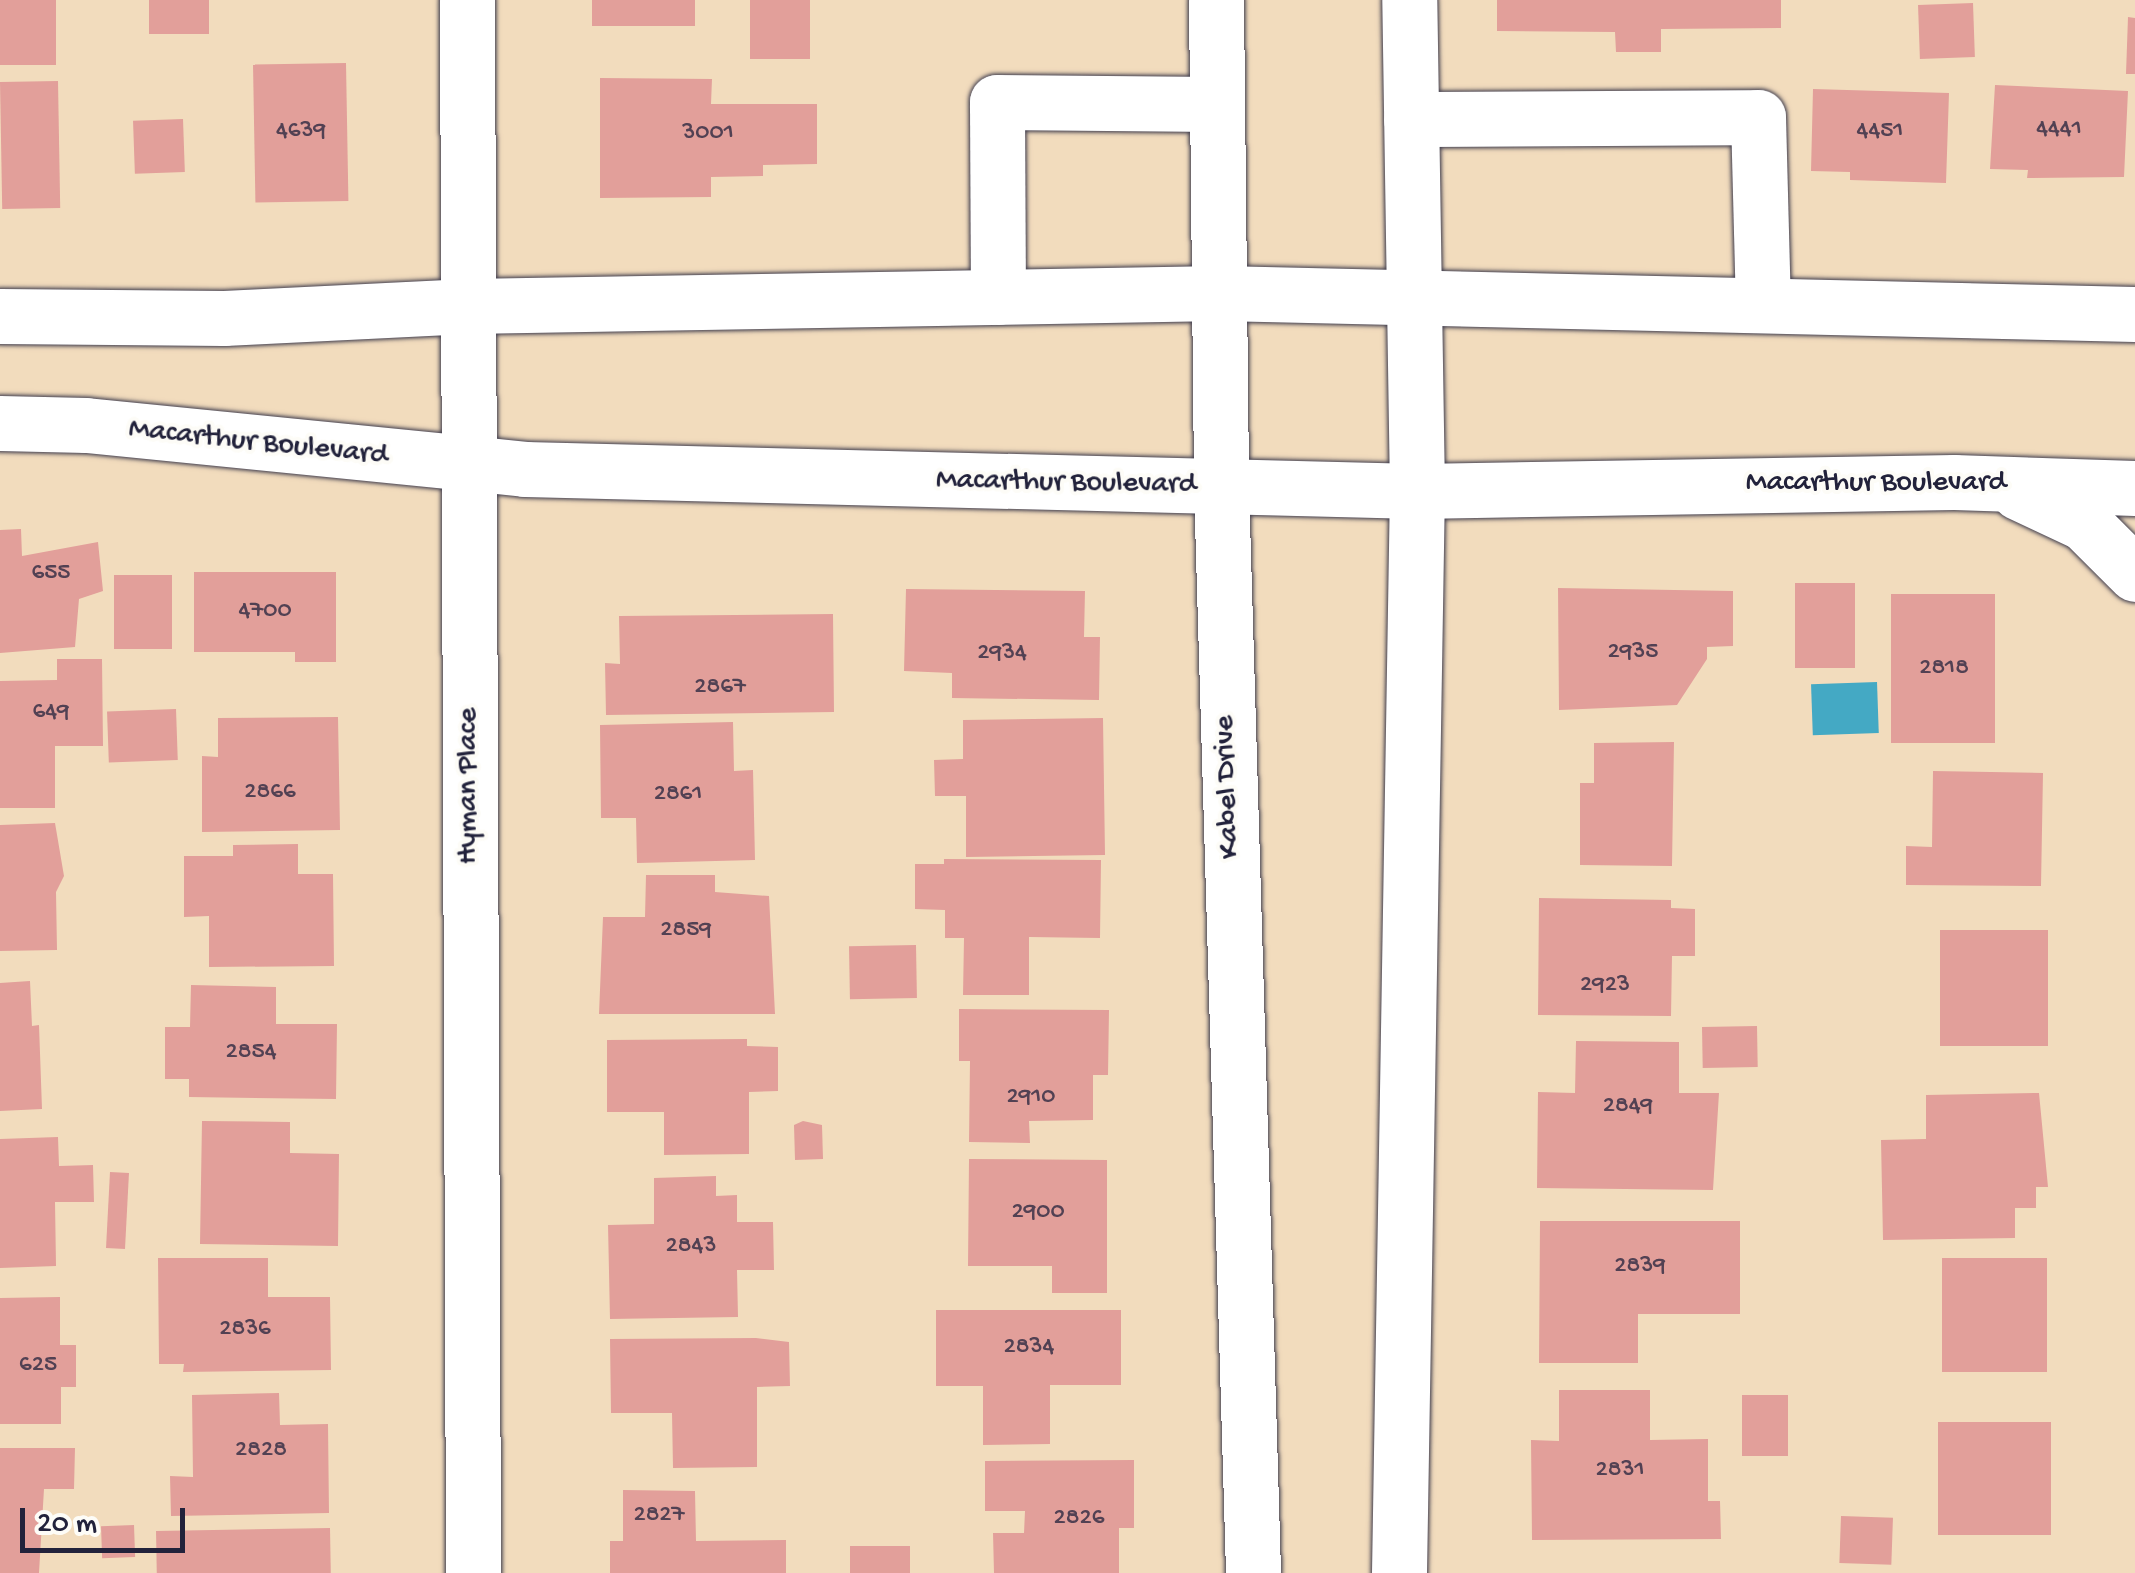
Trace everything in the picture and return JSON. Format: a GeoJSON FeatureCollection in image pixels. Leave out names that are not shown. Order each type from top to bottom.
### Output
{"type":"FeatureCollection","features":[{"type":"Feature","properties":{"kind":"street","name":"Hyman Place"},"geometry":{"type":"LineString","coordinates":[[467,0],[473,1573]]}},
{"type":"Feature","properties":{"kind":"street","name":"Kabel Drive"},"geometry":{"type":"LineString","coordinates":[[1216,0],[1221,487],[1253,1573]]}},
{"type":"Feature","properties":{"kind":"street"},"geometry":{"type":"LineString","coordinates":[[1398,1573],[1418,491],[1409,0]]}},
{"type":"Feature","properties":{"kind":"street"},"geometry":{"type":"LineString","coordinates":[[998,297],[997,102],[1216,104]]}},
{"type":"Feature","properties":{"kind":"street"},"geometry":{"type":"LineString","coordinates":[[1412,119],[1758,117],[1763,303]]}},
{"type":"Feature","properties":{"kind":"street"},"geometry":{"type":"LineString","coordinates":[[0,316],[224,318],[468,306],[1220,293],[2135,314]]}},
{"type":"Feature","properties":{"kind":"street","name":"Macarthur Boulevard"},"geometry":{"type":"LineString","coordinates":[[0,424],[86,425],[471,466],[1418,491],[2002,484],[2135,488]]}},
{"type":"Feature","properties":{"kind":"street"},"geometry":{"type":"LineString","coordinates":[[2002,484],[2084,523],[2135,574]]}},
{"type":"Feature","properties":{"kind":"water"},"geometry":{"type":"Polygon","coordinates":[[[1877,682],[1879,733],[1813,735],[1811,684],[1877,682]]]}},
{"type":"Feature","properties":{"kind":"building"},"geometry":{"type":"Polygon","coordinates":[[[0,0],[56,0],[56,65],[0,65],[0,0]]]}},
{"type":"Feature","properties":{"kind":"building"},"geometry":{"type":"Polygon","coordinates":[[[149,0],[209,0],[209,34],[149,34],[149,0]]]}},
{"type":"Feature","properties":{"kind":"building"},"geometry":{"type":"Polygon","coordinates":[[[592,0],[695,0],[695,26],[592,26],[592,0]]]}},
{"type":"Feature","properties":{"kind":"building"},"geometry":{"type":"Polygon","coordinates":[[[750,0],[810,0],[810,59],[750,59],[750,0]]]}},
{"type":"Feature","properties":{"kind":"building"},"geometry":{"type":"Polygon","coordinates":[[[1497,0],[1781,0],[1781,28],[1661,29],[1661,52],[1616,52],[1615,32],[1497,31],[1497,0]]]}},
{"type":"Feature","properties":{"kind":"building"},"geometry":{"type":"Polygon","coordinates":[[[1973,3],[1975,57],[1920,59],[1918,5],[1973,3]]]}},
{"type":"Feature","properties":{"kind":"building"},"geometry":{"type":"Polygon","coordinates":[[[2128,17],[2135,18],[2135,74],[2126,74],[2128,17]]]}},
{"type":"Feature","properties":{"kind":"building"},"geometry":{"type":"Polygon","coordinates":[[[346,63],[348,201],[255,203],[253,65],[346,63]]]}},
{"type":"Feature","properties":{"kind":"building"},"geometry":{"type":"Polygon","coordinates":[[[600,78],[712,79],[711,104],[817,104],[817,164],[763,165],[763,176],[711,177],[711,197],[600,198],[600,78]]]}},
{"type":"Feature","properties":{"kind":"building"},"geometry":{"type":"Polygon","coordinates":[[[58,81],[60,208],[2,209],[0,82],[58,81]]]}},
{"type":"Feature","properties":{"kind":"building"},"geometry":{"type":"Polygon","coordinates":[[[1995,85],[2128,91],[2124,177],[2027,178],[2028,170],[1990,169],[1995,85]]]}},
{"type":"Feature","properties":{"kind":"building"},"geometry":{"type":"Polygon","coordinates":[[[1813,89],[1949,93],[1946,183],[1850,180],[1850,172],[1811,171],[1813,89]]]}},
{"type":"Feature","properties":{"kind":"building"},"geometry":{"type":"Polygon","coordinates":[[[183,119],[185,172],[135,174],[133,121],[183,119]]]}},
{"type":"Feature","properties":{"kind":"building"},"geometry":{"type":"Polygon","coordinates":[[[21,529],[22,556],[98,542],[103,591],[79,599],[75,647],[0,653],[0,530],[21,529]]]}},
{"type":"Feature","properties":{"kind":"building"},"geometry":{"type":"Polygon","coordinates":[[[194,572],[336,572],[336,662],[295,662],[295,652],[194,652],[194,572]]]}},
{"type":"Feature","properties":{"kind":"building"},"geometry":{"type":"Polygon","coordinates":[[[114,575],[172,575],[172,649],[114,649],[114,575]]]}},
{"type":"Feature","properties":{"kind":"building"},"geometry":{"type":"Polygon","coordinates":[[[1795,583],[1855,583],[1855,668],[1795,668],[1795,583]]]}},
{"type":"Feature","properties":{"kind":"building"},"geometry":{"type":"Polygon","coordinates":[[[1558,588],[1733,591],[1733,646],[1707,647],[1707,659],[1677,705],[1559,710],[1558,588]]]}},
{"type":"Feature","properties":{"kind":"building"},"geometry":{"type":"Polygon","coordinates":[[[906,589],[1085,591],[1084,637],[1100,637],[1099,700],[952,698],[952,673],[904,671],[906,589]]]}},
{"type":"Feature","properties":{"kind":"building"},"geometry":{"type":"Polygon","coordinates":[[[1891,594],[1995,594],[1995,743],[1891,743],[1891,594]]]}},
{"type":"Feature","properties":{"kind":"building"},"geometry":{"type":"Polygon","coordinates":[[[833,614],[834,712],[606,715],[605,663],[620,664],[619,616],[833,614]]]}},
{"type":"Feature","properties":{"kind":"building"},"geometry":{"type":"Polygon","coordinates":[[[57,659],[102,659],[103,746],[55,746],[55,808],[0,808],[0,681],[57,680],[57,659]]]}},
{"type":"Feature","properties":{"kind":"building"},"geometry":{"type":"Polygon","coordinates":[[[176,709],[178,760],[109,762],[107,711],[176,709]]]}},
{"type":"Feature","properties":{"kind":"building"},"geometry":{"type":"Polygon","coordinates":[[[338,717],[340,830],[202,832],[202,756],[218,757],[218,718],[338,717]]]}},
{"type":"Feature","properties":{"kind":"building"},"geometry":{"type":"Polygon","coordinates":[[[1103,718],[1105,855],[966,857],[966,796],[935,796],[934,760],[963,759],[963,720],[1103,718]]]}},
{"type":"Feature","properties":{"kind":"building"},"geometry":{"type":"Polygon","coordinates":[[[733,722],[734,771],[753,770],[755,860],[637,863],[636,818],[601,818],[600,725],[733,722]]]}},
{"type":"Feature","properties":{"kind":"building"},"geometry":{"type":"Polygon","coordinates":[[[1674,742],[1672,866],[1580,865],[1580,783],[1594,783],[1594,743],[1674,742]]]}},
{"type":"Feature","properties":{"kind":"building"},"geometry":{"type":"Polygon","coordinates":[[[1933,771],[2043,773],[2041,886],[1906,885],[1906,846],[1932,847],[1933,771]]]}},
{"type":"Feature","properties":{"kind":"building"},"geometry":{"type":"Polygon","coordinates":[[[55,823],[64,876],[56,892],[57,950],[0,951],[0,825],[55,823]]]}},
{"type":"Feature","properties":{"kind":"building"},"geometry":{"type":"Polygon","coordinates":[[[298,844],[298,874],[333,874],[334,966],[209,967],[209,916],[184,917],[184,856],[233,856],[233,845],[298,844]]]}},
{"type":"Feature","properties":{"kind":"building"},"geometry":{"type":"Polygon","coordinates":[[[944,859],[1101,860],[1100,938],[1029,937],[1029,995],[963,995],[964,938],[945,938],[945,910],[915,909],[915,864],[944,864],[944,859]]]}},
{"type":"Feature","properties":{"kind":"building"},"geometry":{"type":"Polygon","coordinates":[[[646,875],[715,875],[715,892],[769,896],[775,1014],[599,1014],[603,917],[645,917],[646,875]]]}},
{"type":"Feature","properties":{"kind":"building"},"geometry":{"type":"Polygon","coordinates":[[[1539,898],[1671,900],[1671,908],[1695,909],[1695,956],[1672,956],[1671,1016],[1538,1015],[1539,898]]]}},
{"type":"Feature","properties":{"kind":"building"},"geometry":{"type":"Polygon","coordinates":[[[1940,930],[2048,930],[2048,1046],[1940,1046],[1940,930]]]}},
{"type":"Feature","properties":{"kind":"building"},"geometry":{"type":"Polygon","coordinates":[[[916,945],[917,998],[850,999],[849,946],[916,945]]]}},
{"type":"Feature","properties":{"kind":"building"},"geometry":{"type":"Polygon","coordinates":[[[30,981],[32,1026],[39,1025],[42,1109],[0,1111],[0,983],[30,981]]]}},
{"type":"Feature","properties":{"kind":"building"},"geometry":{"type":"Polygon","coordinates":[[[191,985],[276,987],[276,1024],[337,1024],[336,1099],[189,1097],[189,1079],[165,1079],[165,1027],[190,1027],[191,985]]]}},
{"type":"Feature","properties":{"kind":"building"},"geometry":{"type":"Polygon","coordinates":[[[959,1009],[1109,1010],[1108,1075],[1093,1075],[1093,1120],[1029,1121],[1030,1143],[969,1142],[970,1061],[959,1061],[959,1009]]]}},
{"type":"Feature","properties":{"kind":"building"},"geometry":{"type":"Polygon","coordinates":[[[1757,1026],[1758,1067],[1703,1068],[1702,1027],[1757,1026]]]}},
{"type":"Feature","properties":{"kind":"building"},"geometry":{"type":"Polygon","coordinates":[[[747,1039],[747,1046],[778,1047],[778,1091],[749,1092],[749,1154],[664,1155],[664,1112],[607,1112],[607,1040],[747,1039]]]}},
{"type":"Feature","properties":{"kind":"building"},"geometry":{"type":"Polygon","coordinates":[[[1576,1041],[1679,1042],[1679,1093],[1719,1093],[1713,1190],[1537,1188],[1538,1092],[1575,1093],[1576,1041]]]}},
{"type":"Feature","properties":{"kind":"building"},"geometry":{"type":"Polygon","coordinates":[[[2039,1093],[2048,1187],[2036,1187],[2036,1208],[2015,1208],[2015,1238],[1883,1240],[1881,1140],[1926,1139],[1926,1095],[2039,1093]]]}},
{"type":"Feature","properties":{"kind":"building"},"geometry":{"type":"Polygon","coordinates":[[[202,1121],[290,1122],[290,1153],[339,1154],[338,1246],[200,1244],[202,1121]]]}},
{"type":"Feature","properties":{"kind":"building"},"geometry":{"type":"Polygon","coordinates":[[[803,1121],[822,1125],[823,1159],[795,1160],[794,1125],[803,1121]]]}},
{"type":"Feature","properties":{"kind":"building"},"geometry":{"type":"Polygon","coordinates":[[[58,1137],[59,1166],[93,1165],[94,1202],[55,1202],[56,1266],[0,1268],[0,1139],[58,1137]]]}},
{"type":"Feature","properties":{"kind":"building"},"geometry":{"type":"Polygon","coordinates":[[[969,1159],[1107,1160],[1107,1293],[1052,1293],[1052,1266],[968,1266],[969,1159]]]}},
{"type":"Feature","properties":{"kind":"building"},"geometry":{"type":"Polygon","coordinates":[[[110,1172],[129,1173],[125,1249],[106,1248],[110,1172]]]}},
{"type":"Feature","properties":{"kind":"building"},"geometry":{"type":"Polygon","coordinates":[[[716,1176],[716,1196],[737,1195],[737,1222],[773,1222],[774,1270],[737,1270],[738,1317],[610,1319],[608,1225],[654,1224],[654,1178],[716,1176]]]}},
{"type":"Feature","properties":{"kind":"building"},"geometry":{"type":"Polygon","coordinates":[[[1540,1221],[1740,1221],[1740,1314],[1638,1314],[1638,1363],[1539,1363],[1540,1221]]]}},
{"type":"Feature","properties":{"kind":"building"},"geometry":{"type":"Polygon","coordinates":[[[158,1258],[268,1258],[268,1297],[330,1297],[331,1370],[183,1372],[184,1364],[159,1364],[158,1258]]]}},
{"type":"Feature","properties":{"kind":"building"},"geometry":{"type":"Polygon","coordinates":[[[1942,1258],[2047,1258],[2047,1372],[1942,1372],[1942,1258]]]}},
{"type":"Feature","properties":{"kind":"building"},"geometry":{"type":"Polygon","coordinates":[[[60,1297],[60,1345],[76,1345],[76,1387],[61,1387],[61,1424],[0,1424],[0,1298],[60,1297]]]}},
{"type":"Feature","properties":{"kind":"building"},"geometry":{"type":"Polygon","coordinates":[[[936,1310],[1121,1310],[1121,1385],[1050,1385],[1050,1444],[983,1445],[983,1386],[936,1386],[936,1310]]]}},
{"type":"Feature","properties":{"kind":"building"},"geometry":{"type":"Polygon","coordinates":[[[756,1338],[789,1342],[790,1386],[757,1387],[757,1467],[673,1468],[672,1413],[611,1413],[610,1339],[756,1338]]]}},
{"type":"Feature","properties":{"kind":"building"},"geometry":{"type":"Polygon","coordinates":[[[1559,1390],[1650,1390],[1650,1440],[1708,1439],[1708,1501],[1720,1501],[1721,1539],[1532,1540],[1531,1440],[1559,1441],[1559,1390]]]}},
{"type":"Feature","properties":{"kind":"building"},"geometry":{"type":"Polygon","coordinates":[[[279,1393],[280,1425],[328,1424],[329,1513],[171,1516],[170,1476],[193,1477],[192,1395],[279,1393]]]}},
{"type":"Feature","properties":{"kind":"building"},"geometry":{"type":"Polygon","coordinates":[[[1742,1395],[1788,1395],[1788,1456],[1742,1456],[1742,1395]]]}},
{"type":"Feature","properties":{"kind":"building"},"geometry":{"type":"Polygon","coordinates":[[[1938,1422],[2051,1422],[2051,1535],[1938,1535],[1938,1422]]]}},
{"type":"Feature","properties":{"kind":"building"},"geometry":{"type":"Polygon","coordinates":[[[0,1448],[75,1448],[74,1489],[44,1489],[39,1573],[0,1573],[0,1448]]]}},
{"type":"Feature","properties":{"kind":"building"},"geometry":{"type":"Polygon","coordinates":[[[1134,1460],[1134,1528],[1119,1528],[1119,1573],[994,1573],[993,1533],[1024,1533],[1025,1511],[985,1511],[985,1461],[1134,1460]]]}},
{"type":"Feature","properties":{"kind":"building"},"geometry":{"type":"Polygon","coordinates":[[[623,1490],[695,1491],[696,1541],[786,1540],[786,1573],[610,1573],[610,1541],[623,1541],[623,1490]]]}},
{"type":"Feature","properties":{"kind":"building"},"geometry":{"type":"Polygon","coordinates":[[[1841,1516],[1893,1518],[1891,1565],[1839,1563],[1841,1516]]]}},
{"type":"Feature","properties":{"kind":"building"},"geometry":{"type":"Polygon","coordinates":[[[134,1525],[135,1557],[102,1558],[101,1526],[134,1525]]]}},
{"type":"Feature","properties":{"kind":"building"},"geometry":{"type":"Polygon","coordinates":[[[330,1528],[331,1573],[157,1573],[156,1531],[330,1528]]]}},
{"type":"Feature","properties":{"kind":"building"},"geometry":{"type":"Polygon","coordinates":[[[850,1546],[910,1546],[910,1573],[850,1573],[850,1546]]]}}]}
